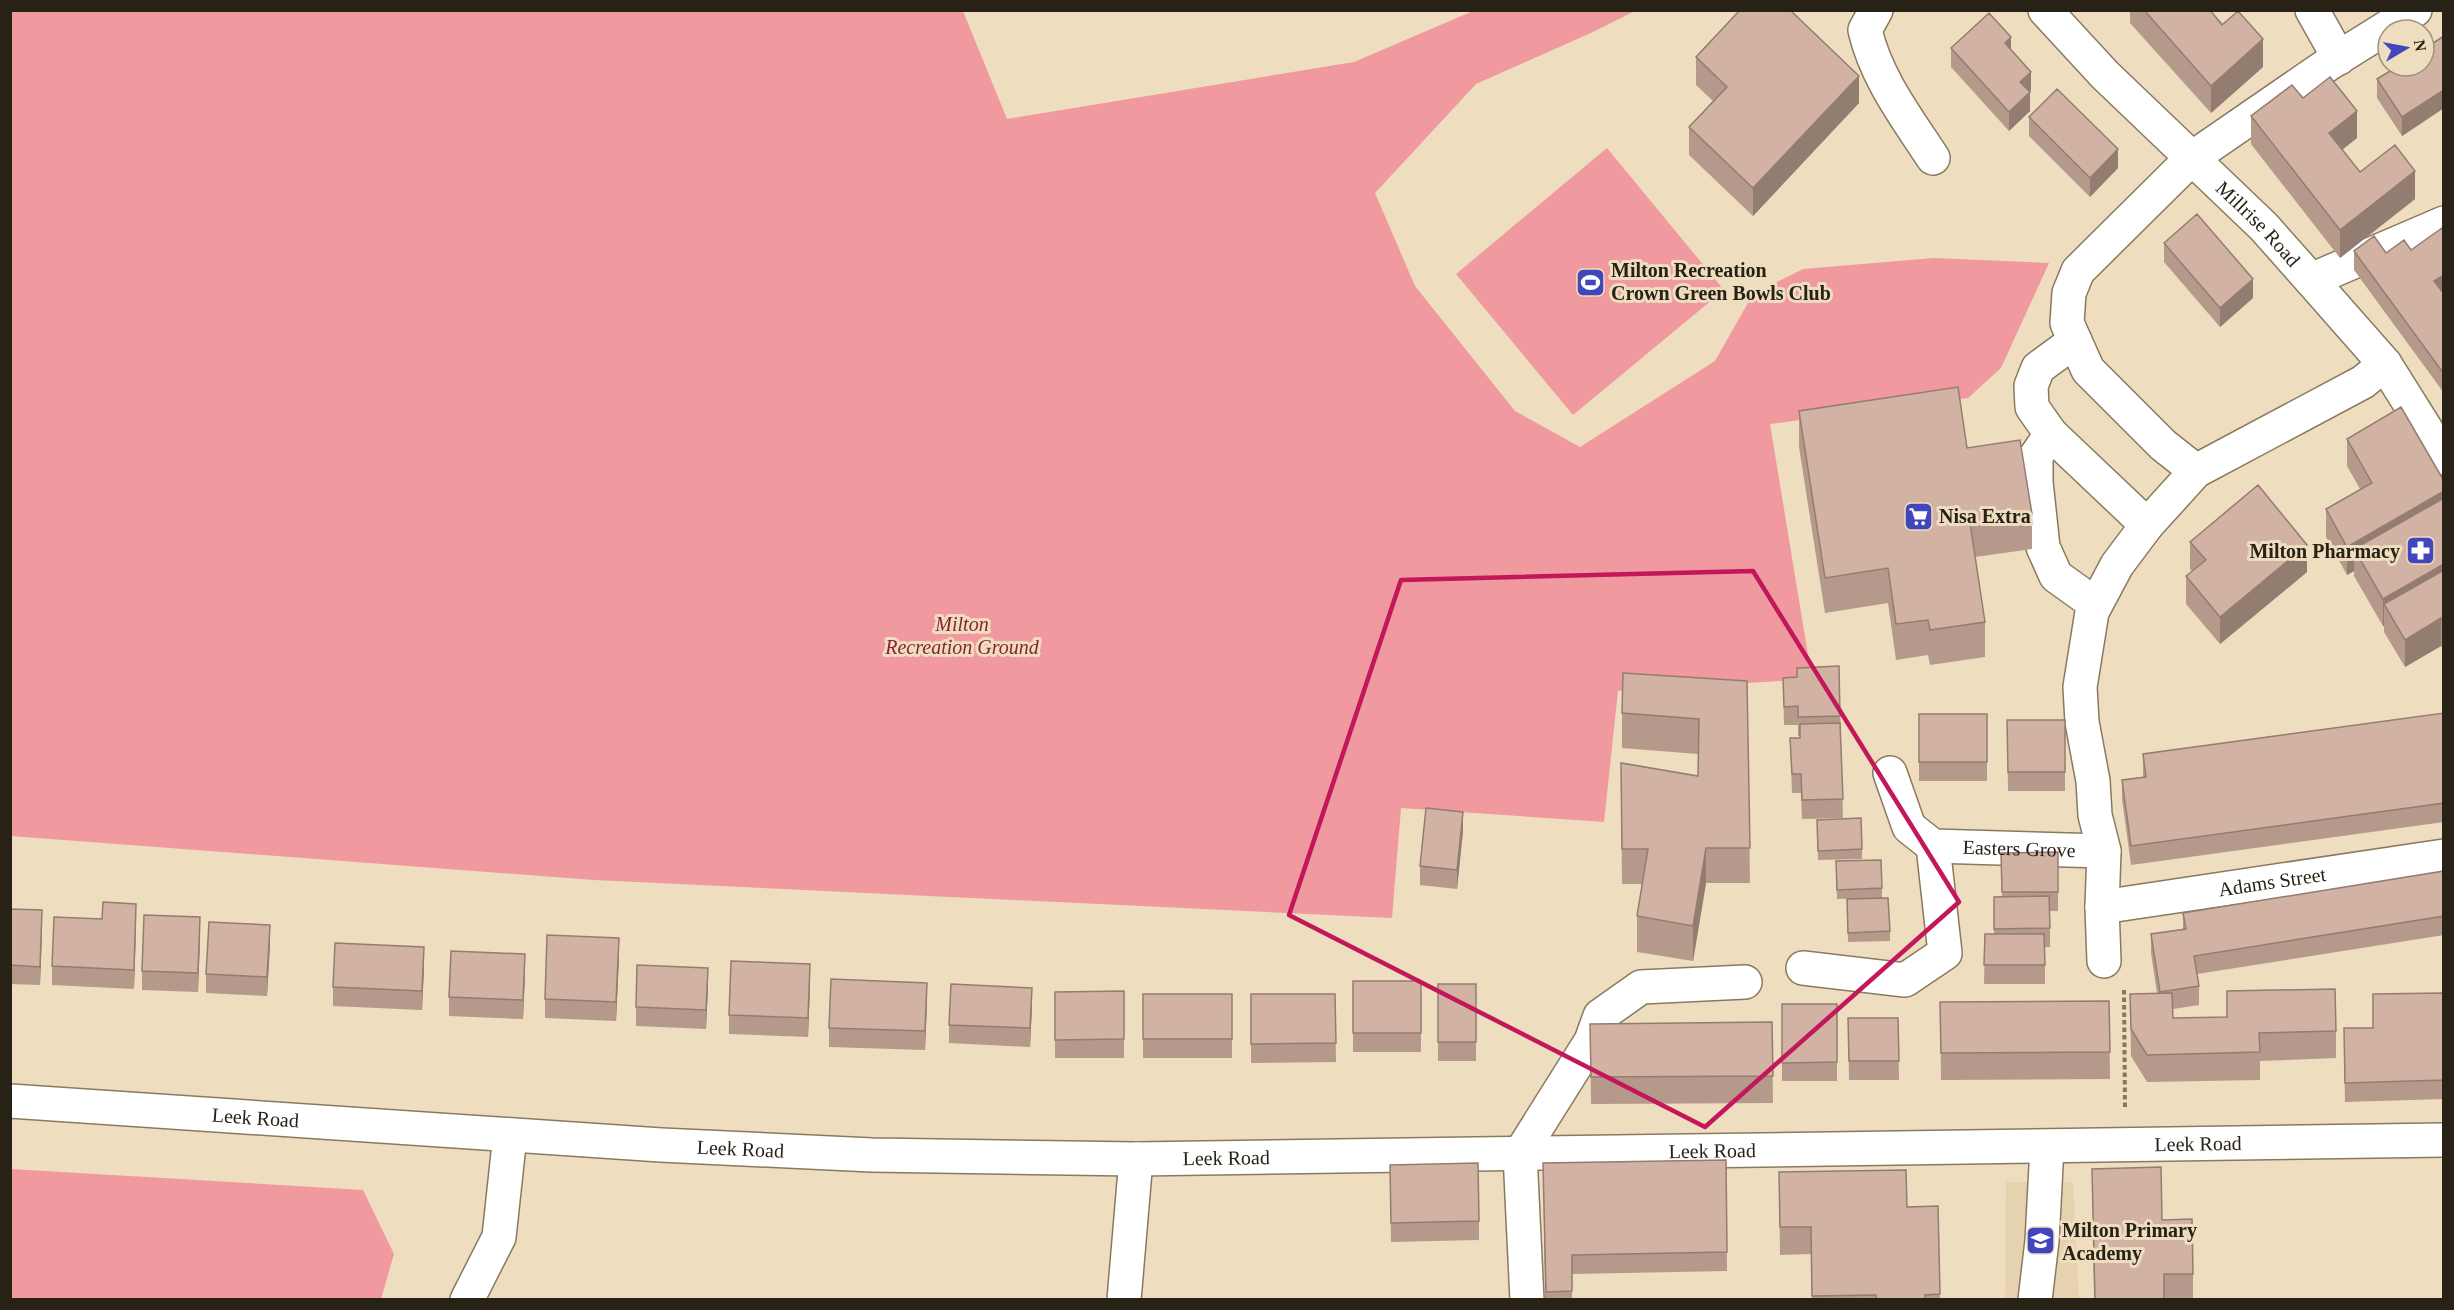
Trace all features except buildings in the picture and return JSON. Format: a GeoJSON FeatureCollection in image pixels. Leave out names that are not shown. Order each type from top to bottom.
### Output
{"type":"FeatureCollection","features":[{"type":"Feature","properties":{"kind":"main road"},"geometry":{"type":"LineString","coordinates":[[1876,10],[1865,30],[1870,54],[1888,90],[1933,158]]}},
{"type":"Feature","properties":{"kind":"main road","name":"Millrise Road"},"geometry":{"type":"LineString","coordinates":[[2045,10],[2105,75],[2264,227],[2385,364],[2444,458]]}},
{"type":"Feature","properties":{"kind":"main road"},"geometry":{"type":"LineString","coordinates":[[2312,10],[2339,58]]}},
{"type":"Feature","properties":{"kind":"main road"},"geometry":{"type":"LineString","coordinates":[[2196,471],[2163,445],[2088,370],[2067,323],[2069,293],[2078,272],[2192,158],[2339,58],[2415,10]]}},
{"type":"Feature","properties":{"kind":"main road"},"geometry":{"type":"LineString","coordinates":[[2311,280],[2444,222]]}},
{"type":"Feature","properties":{"kind":"main road"},"geometry":{"type":"LineString","coordinates":[[2075,341],[2038,368],[2031,386],[2032,407],[2051,434],[2147,525]]}},
{"type":"Feature","properties":{"kind":"main road"},"geometry":{"type":"LineString","coordinates":[[2104,961],[2102,907],[2104,851],[2095,815],[2093,781],[2082,722],[2080,687],[2095,604],[2116,565],[2147,525],[2196,471],[2363,382],[2385,364]]}},
{"type":"Feature","properties":{"kind":"main road"},"geometry":{"type":"LineString","coordinates":[[2051,434],[2036,456],[2036,482],[2043,547],[2056,576],[2095,604]]}},
{"type":"Feature","properties":{"kind":"main road"},"geometry":{"type":"LineString","coordinates":[[1890,773],[1909,827],[1933,846]]}},
{"type":"Feature","properties":{"kind":"main road","name":"Easters Grove"},"geometry":{"type":"LineString","coordinates":[[1803,968],[1905,980],[1945,953],[1933,846],[2104,851]]}},
{"type":"Feature","properties":{"kind":"main road","name":"Adams Street"},"geometry":{"type":"LineString","coordinates":[[2102,907],[2444,856]]}},
{"type":"Feature","properties":{"kind":"main road"},"geometry":{"type":"LineString","coordinates":[[1527,1299],[1520,1154],[1591,1041],[1600,1016],[1641,987],[1745,982]]}},
{"type":"Feature","properties":{"kind":"main road","name":"Leek Road"},"geometry":{"type":"LineString","coordinates":[[10,1101],[510,1135],[872,1155],[1136,1159],[2444,1140]]}},
{"type":"Feature","properties":{"kind":"main road"},"geometry":{"type":"LineString","coordinates":[[467,1299],[499,1237],[510,1135]]}},
{"type":"Feature","properties":{"kind":"main road"},"geometry":{"type":"LineString","coordinates":[[2035,1299],[2042,1240],[2047,1147]]}},
{"type":"Feature","properties":{"kind":"main road"},"geometry":{"type":"LineString","coordinates":[[1124,1299],[1136,1159]]}},
{"type":"Feature","properties":{"kind":"path"},"geometry":{"type":"LineString","coordinates":[[2104,961],[2124,959],[2125,1146]]}},
{"type":"Feature","properties":{"kind":"highlighted area"},"geometry":{"type":"Polygon","coordinates":[[[1753,571],[1959,902],[1705,1127],[1289,915],[1401,580],[1753,571]]]}},
{"type":"Feature","properties":{"kind":"shaded area","name":"Milton Primary Academy"},"geometry":{"type":"Polygon","coordinates":[[[2006,1182],[2073,1182],[2079,1299],[2005,1300],[2006,1182]]]}},
{"type":"Feature","properties":{"kind":"green space","name":"Milton Recreation Ground"},"geometry":{"type":"Polygon","coordinates":[[[10,11],[963,11],[1007,119],[1354,62],[1473,11],[1635,11],[1476,84],[1375,193],[1415,286],[1515,411],[1580,447],[1715,361],[1753,294],[1803,269],[1934,258],[2049,263],[2001,368],[1968,398],[1770,424],[1812,679],[1618,691],[1604,822],[1401,808],[1392,918],[594,880],[11,836],[10,11]]]}},
{"type":"Feature","properties":{"kind":"green space","name":"Milton Recreation Crown Green Bowls Club"},"geometry":{"type":"Polygon","coordinates":[[[1607,148],[1724,290],[1573,415],[1456,274],[1607,148]]]}},
{"type":"Feature","properties":{"kind":"green space"},"geometry":{"type":"Polygon","coordinates":[[[11,1169],[363,1190],[394,1254],[381,1299],[11,1299],[11,1169]]]}},
{"type":"Feature","properties":{"kind":"place","name":"Milton Recreation Crown Green Bowls Club"},"geometry":{"type":"Point","coordinates":[1590,282]}},
{"type":"Feature","properties":{"kind":"place","name":"Nisa Extra"},"geometry":{"type":"Point","coordinates":[1918,516]}},
{"type":"Feature","properties":{"kind":"place","name":"Milton Pharmacy"},"geometry":{"type":"Point","coordinates":[2421,551]}},
{"type":"Feature","properties":{"kind":"place","name":"Milton Primary Academy"},"geometry":{"type":"Point","coordinates":[2041,1241]}}]}
